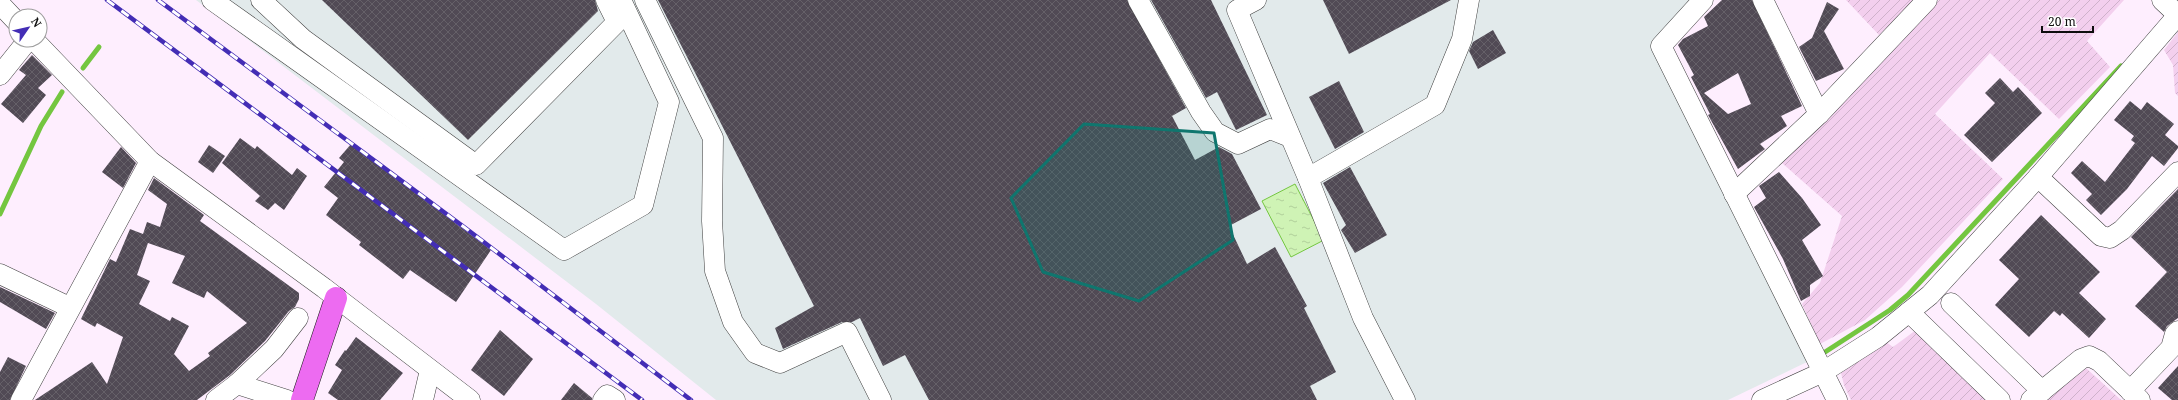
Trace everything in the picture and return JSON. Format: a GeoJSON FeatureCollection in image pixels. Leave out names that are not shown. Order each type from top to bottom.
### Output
{"type":"FeatureCollection","features":[{"type":"Feature","properties":{"kind":"main road"},"geometry":{"type":"LineString","coordinates":[[302,400],[336,298]]}},
{"type":"Feature","properties":{"kind":"street"},"geometry":{"type":"LineString","coordinates":[[212,0],[564,250],[643,205],[669,102],[621,0]]}},
{"type":"Feature","properties":{"kind":"street"},"geometry":{"type":"LineString","coordinates":[[261,0],[303,39],[476,165],[617,22],[606,0]]}},
{"type":"Feature","properties":{"kind":"street"},"geometry":{"type":"LineString","coordinates":[[645,0],[713,138],[712,221],[714,270],[733,322],[755,353],[780,363],[847,332],[881,400]]}},
{"type":"Feature","properties":{"kind":"street"},"geometry":{"type":"LineString","coordinates":[[1138,0],[1215,132],[1238,144],[1270,130],[1290,137]]}},
{"type":"Feature","properties":{"kind":"street"},"geometry":{"type":"LineString","coordinates":[[1256,0],[1238,10],[1308,178],[1363,318],[1405,400]]}},
{"type":"Feature","properties":{"kind":"street"},"geometry":{"type":"LineString","coordinates":[[1308,178],[1435,106],[1462,39],[1469,0]]}},
{"type":"Feature","properties":{"kind":"street"},"geometry":{"type":"LineString","coordinates":[[1703,0],[1661,46],[1837,400]]}},
{"type":"Feature","properties":{"kind":"street"},"geometry":{"type":"LineString","coordinates":[[1763,0],[1819,114]]}},
{"type":"Feature","properties":{"kind":"street"},"geometry":{"type":"LineString","coordinates":[[1734,194],[1819,114],[1927,0]]}},
{"type":"Feature","properties":{"kind":"street"},"geometry":{"type":"LineString","coordinates":[[1762,400],[1823,372],[1878,337],[1930,295],[2038,177],[2178,15],[2162,0]]}},
{"type":"Feature","properties":{"kind":"street"},"geometry":{"type":"LineString","coordinates":[[0,4],[8,12]]}},
{"type":"Feature","properties":{"kind":"street"},"geometry":{"type":"LineString","coordinates":[[0,75],[22,48]]}},
{"type":"Feature","properties":{"kind":"street"},"geometry":{"type":"LineString","coordinates":[[42,48],[150,161],[336,298],[470,400]]}},
{"type":"Feature","properties":{"kind":"street"},"geometry":{"type":"LineString","coordinates":[[21,400],[69,307],[150,161]]}},
{"type":"Feature","properties":{"kind":"street"},"geometry":{"type":"LineString","coordinates":[[2038,177],[2101,236],[2110,238],[2122,230],[2178,172]]}},
{"type":"Feature","properties":{"kind":"street"},"geometry":{"type":"LineString","coordinates":[[0,274],[69,307]]}},
{"type":"Feature","properties":{"kind":"street"},"geometry":{"type":"LineString","coordinates":[[1951,303],[2037,396],[2081,359],[2089,356],[2098,361],[2135,395],[2171,348],[2175,334],[2178,331]]}},
{"type":"Feature","properties":{"kind":"street"},"geometry":{"type":"LineString","coordinates":[[1909,312],[2000,400]]}},
{"type":"Feature","properties":{"kind":"street"},"geometry":{"type":"LineString","coordinates":[[216,400],[237,384],[274,349],[298,318]]}},
{"type":"Feature","properties":{"kind":"street"},"geometry":{"type":"LineString","coordinates":[[423,400],[430,370]]}},
{"type":"Feature","properties":{"kind":"street"},"geometry":{"type":"LineString","coordinates":[[237,384],[287,400]]}},
{"type":"Feature","properties":{"kind":"street"},"geometry":{"type":"LineString","coordinates":[[603,400],[607,395],[615,400]]}},
{"type":"Feature","properties":{"kind":"highlighted area"},"geometry":{"type":"Polygon","coordinates":[[[1084,124],[1214,133],[1233,240],[1139,301],[1043,272],[1011,198],[1084,124]]]}},
{"type":"Feature","properties":{"kind":"shaded area"},"geometry":{"type":"Polygon","coordinates":[[[196,0],[1692,0],[1655,43],[1809,361],[1728,400],[716,400],[596,304],[196,0]]]}},
{"type":"Feature","properties":{"kind":"shaded area"},"geometry":{"type":"Polygon","coordinates":[[[1846,0],[1913,0],[1879,35],[1846,0]]]}},
{"type":"Feature","properties":{"kind":"shaded area"},"geometry":{"type":"Polygon","coordinates":[[[1939,0],[2124,0],[2087,41],[2110,67],[2059,119],[1990,53],[1935,114],[2003,179],[1902,287],[1865,320],[1820,344],[1802,304],[1820,283],[1842,216],[1782,163],[1939,0]]]}},
{"type":"Feature","properties":{"kind":"shaded area"},"geometry":{"type":"Polygon","coordinates":[[[2178,32],[2178,96],[2175,93],[2173,65],[2164,50],[2178,32]]]}},
{"type":"Feature","properties":{"kind":"shaded area"},"geometry":{"type":"Polygon","coordinates":[[[1916,330],[1986,400],[1851,400],[1844,385],[1841,373],[1886,342],[1893,347],[1916,330]]]}},
{"type":"Feature","properties":{"kind":"shaded area"},"geometry":{"type":"Polygon","coordinates":[[[2086,368],[2121,400],[2047,400],[2056,392],[2086,368]]]}},
{"type":"Feature","properties":{"kind":"water"},"geometry":{"type":"Polygon","coordinates":[[[1295,184],[1324,240],[1291,257],[1262,201],[1295,184]]]}},
{"type":"Feature","properties":{"kind":"building"},"geometry":{"type":"Polygon","coordinates":[[[322,0],[595,0],[598,11],[468,140],[322,0]]]}},
{"type":"Feature","properties":{"kind":"building"},"geometry":{"type":"Polygon","coordinates":[[[658,0],[1127,0],[1186,108],[1172,116],[1195,160],[1219,147],[1232,154],[1261,209],[1229,226],[1247,264],[1275,247],[1307,306],[1304,308],[1336,372],[1310,386],[1317,400],[929,400],[905,355],[883,366],[860,318],[852,322],[842,322],[783,349],[775,328],[814,306],[658,0]]]}},
{"type":"Feature","properties":{"kind":"building"},"geometry":{"type":"Polygon","coordinates":[[[1151,0],[1211,0],[1267,115],[1236,130],[1217,92],[1206,98],[1151,0]]]}},
{"type":"Feature","properties":{"kind":"building"},"geometry":{"type":"Polygon","coordinates":[[[1323,0],[1451,0],[1349,54],[1323,0]]]}},
{"type":"Feature","properties":{"kind":"building"},"geometry":{"type":"Polygon","coordinates":[[[1722,0],[1752,0],[1802,106],[1781,116],[1787,126],[1760,144],[1765,149],[1738,169],[1708,115],[1710,114],[1691,77],[1694,75],[1678,45],[1683,39],[1708,26],[1704,17],[1722,0]],[[1738,73],[1704,93],[1728,114],[1751,104],[1738,73]]]}},
{"type":"Feature","properties":{"kind":"building"},"geometry":{"type":"Polygon","coordinates":[[[1827,2],[1839,9],[1824,31],[1844,69],[1816,81],[1799,47],[1812,38],[1827,2]]]}},
{"type":"Feature","properties":{"kind":"building"},"geometry":{"type":"Polygon","coordinates":[[[1493,30],[1506,53],[1478,69],[1469,51],[1473,42],[1493,30]]]}},
{"type":"Feature","properties":{"kind":"building"},"geometry":{"type":"Polygon","coordinates":[[[32,55],[52,75],[38,88],[46,95],[23,123],[1,104],[26,75],[19,70],[32,55]]]}},
{"type":"Feature","properties":{"kind":"building"},"geometry":{"type":"Polygon","coordinates":[[[2000,78],[2013,92],[2018,87],[2042,113],[1992,162],[1964,135],[1995,103],[1985,93],[2000,78]]]}},
{"type":"Feature","properties":{"kind":"building"},"geometry":{"type":"Polygon","coordinates":[[[1339,81],[1364,132],[1335,149],[1309,97],[1339,81]]]}},
{"type":"Feature","properties":{"kind":"building"},"geometry":{"type":"Polygon","coordinates":[[[2130,101],[2141,110],[2147,102],[2174,124],[2165,135],[2178,146],[2178,148],[2164,166],[2152,156],[2127,189],[2101,215],[2086,200],[2092,194],[2071,173],[2082,161],[2105,182],[2135,143],[2131,140],[2134,136],[2114,120],[2130,101]]]}},
{"type":"Feature","properties":{"kind":"building"},"geometry":{"type":"Polygon","coordinates":[[[240,138],[255,149],[257,146],[292,175],[297,168],[307,176],[284,210],[275,203],[268,210],[255,201],[260,196],[222,163],[240,138]]]}},
{"type":"Feature","properties":{"kind":"building"},"geometry":{"type":"Polygon","coordinates":[[[351,144],[491,250],[456,302],[410,270],[403,279],[359,245],[361,242],[326,215],[338,198],[324,187],[344,162],[339,158],[351,144]]]}},
{"type":"Feature","properties":{"kind":"building"},"geometry":{"type":"Polygon","coordinates":[[[209,145],[225,156],[213,173],[198,162],[209,145]]]}},
{"type":"Feature","properties":{"kind":"building"},"geometry":{"type":"Polygon","coordinates":[[[121,147],[136,163],[123,188],[102,172],[121,147]]]}},
{"type":"Feature","properties":{"kind":"building"},"geometry":{"type":"Polygon","coordinates":[[[1350,167],[1387,235],[1355,253],[1341,230],[1346,225],[1323,183],[1350,167]]]}},
{"type":"Feature","properties":{"kind":"building"},"geometry":{"type":"Polygon","coordinates":[[[1779,172],[1802,198],[1821,225],[1802,240],[1823,276],[1810,285],[1810,296],[1801,301],[1783,259],[1754,207],[1766,198],[1759,186],[1779,172]]]}},
{"type":"Feature","properties":{"kind":"building"},"geometry":{"type":"Polygon","coordinates":[[[154,178],[204,215],[200,221],[299,293],[299,299],[295,307],[289,311],[265,341],[230,375],[197,400],[35,400],[92,362],[107,384],[123,337],[97,323],[95,327],[81,319],[110,259],[116,262],[130,229],[143,234],[147,222],[160,227],[167,204],[148,190],[154,178]],[[148,243],[137,275],[150,281],[139,304],[170,321],[172,317],[189,326],[174,354],[189,371],[210,356],[208,353],[247,323],[207,291],[204,298],[172,283],[185,256],[148,243]]]}},
{"type":"Feature","properties":{"kind":"building"},"geometry":{"type":"Polygon","coordinates":[[[2178,189],[2178,318],[2167,326],[2164,332],[2135,306],[2167,272],[2131,237],[2178,189]]]}},
{"type":"Feature","properties":{"kind":"building"},"geometry":{"type":"Polygon","coordinates":[[[2041,215],[2100,272],[2079,293],[2106,319],[2089,338],[2062,313],[2060,316],[2054,311],[2029,337],[1995,305],[2019,279],[1999,260],[2041,215]]]}},
{"type":"Feature","properties":{"kind":"building"},"geometry":{"type":"Polygon","coordinates":[[[0,287],[55,313],[46,329],[0,302],[0,287]]]}},
{"type":"Feature","properties":{"kind":"building"},"geometry":{"type":"Polygon","coordinates":[[[500,330],[533,359],[504,396],[471,370],[500,330]]]}},
{"type":"Feature","properties":{"kind":"building"},"geometry":{"type":"Polygon","coordinates":[[[356,337],[403,373],[380,400],[338,400],[328,393],[342,370],[335,365],[356,337]]]}},
{"type":"Feature","properties":{"kind":"building"},"geometry":{"type":"Polygon","coordinates":[[[8,357],[26,366],[10,400],[0,400],[0,372],[8,357]]]}},
{"type":"Feature","properties":{"kind":"building"},"geometry":{"type":"Polygon","coordinates":[[[2178,366],[2178,400],[2172,400],[2158,388],[2178,366]]]}},
{"type":"Feature","properties":{"kind":"building"},"geometry":{"type":"Polygon","coordinates":[[[574,383],[592,398],[592,400],[561,400],[574,383]]]}},
{"type":"Feature","properties":{"kind":"waterway"},"geometry":{"type":"LineString","coordinates":[[83,68],[99,47]]}},
{"type":"Feature","properties":{"kind":"waterway"},"geometry":{"type":"LineString","coordinates":[[1822,354],[1890,310],[1908,295],[2121,66]]}},
{"type":"Feature","properties":{"kind":"waterway"},"geometry":{"type":"LineString","coordinates":[[0,214],[41,126],[62,92]]}},
{"type":"Feature","properties":{"kind":"railway"},"geometry":{"type":"LineString","coordinates":[[107,0],[642,400]]}},
{"type":"Feature","properties":{"kind":"railway"},"geometry":{"type":"LineString","coordinates":[[158,0],[464,227],[691,400]]}}]}
